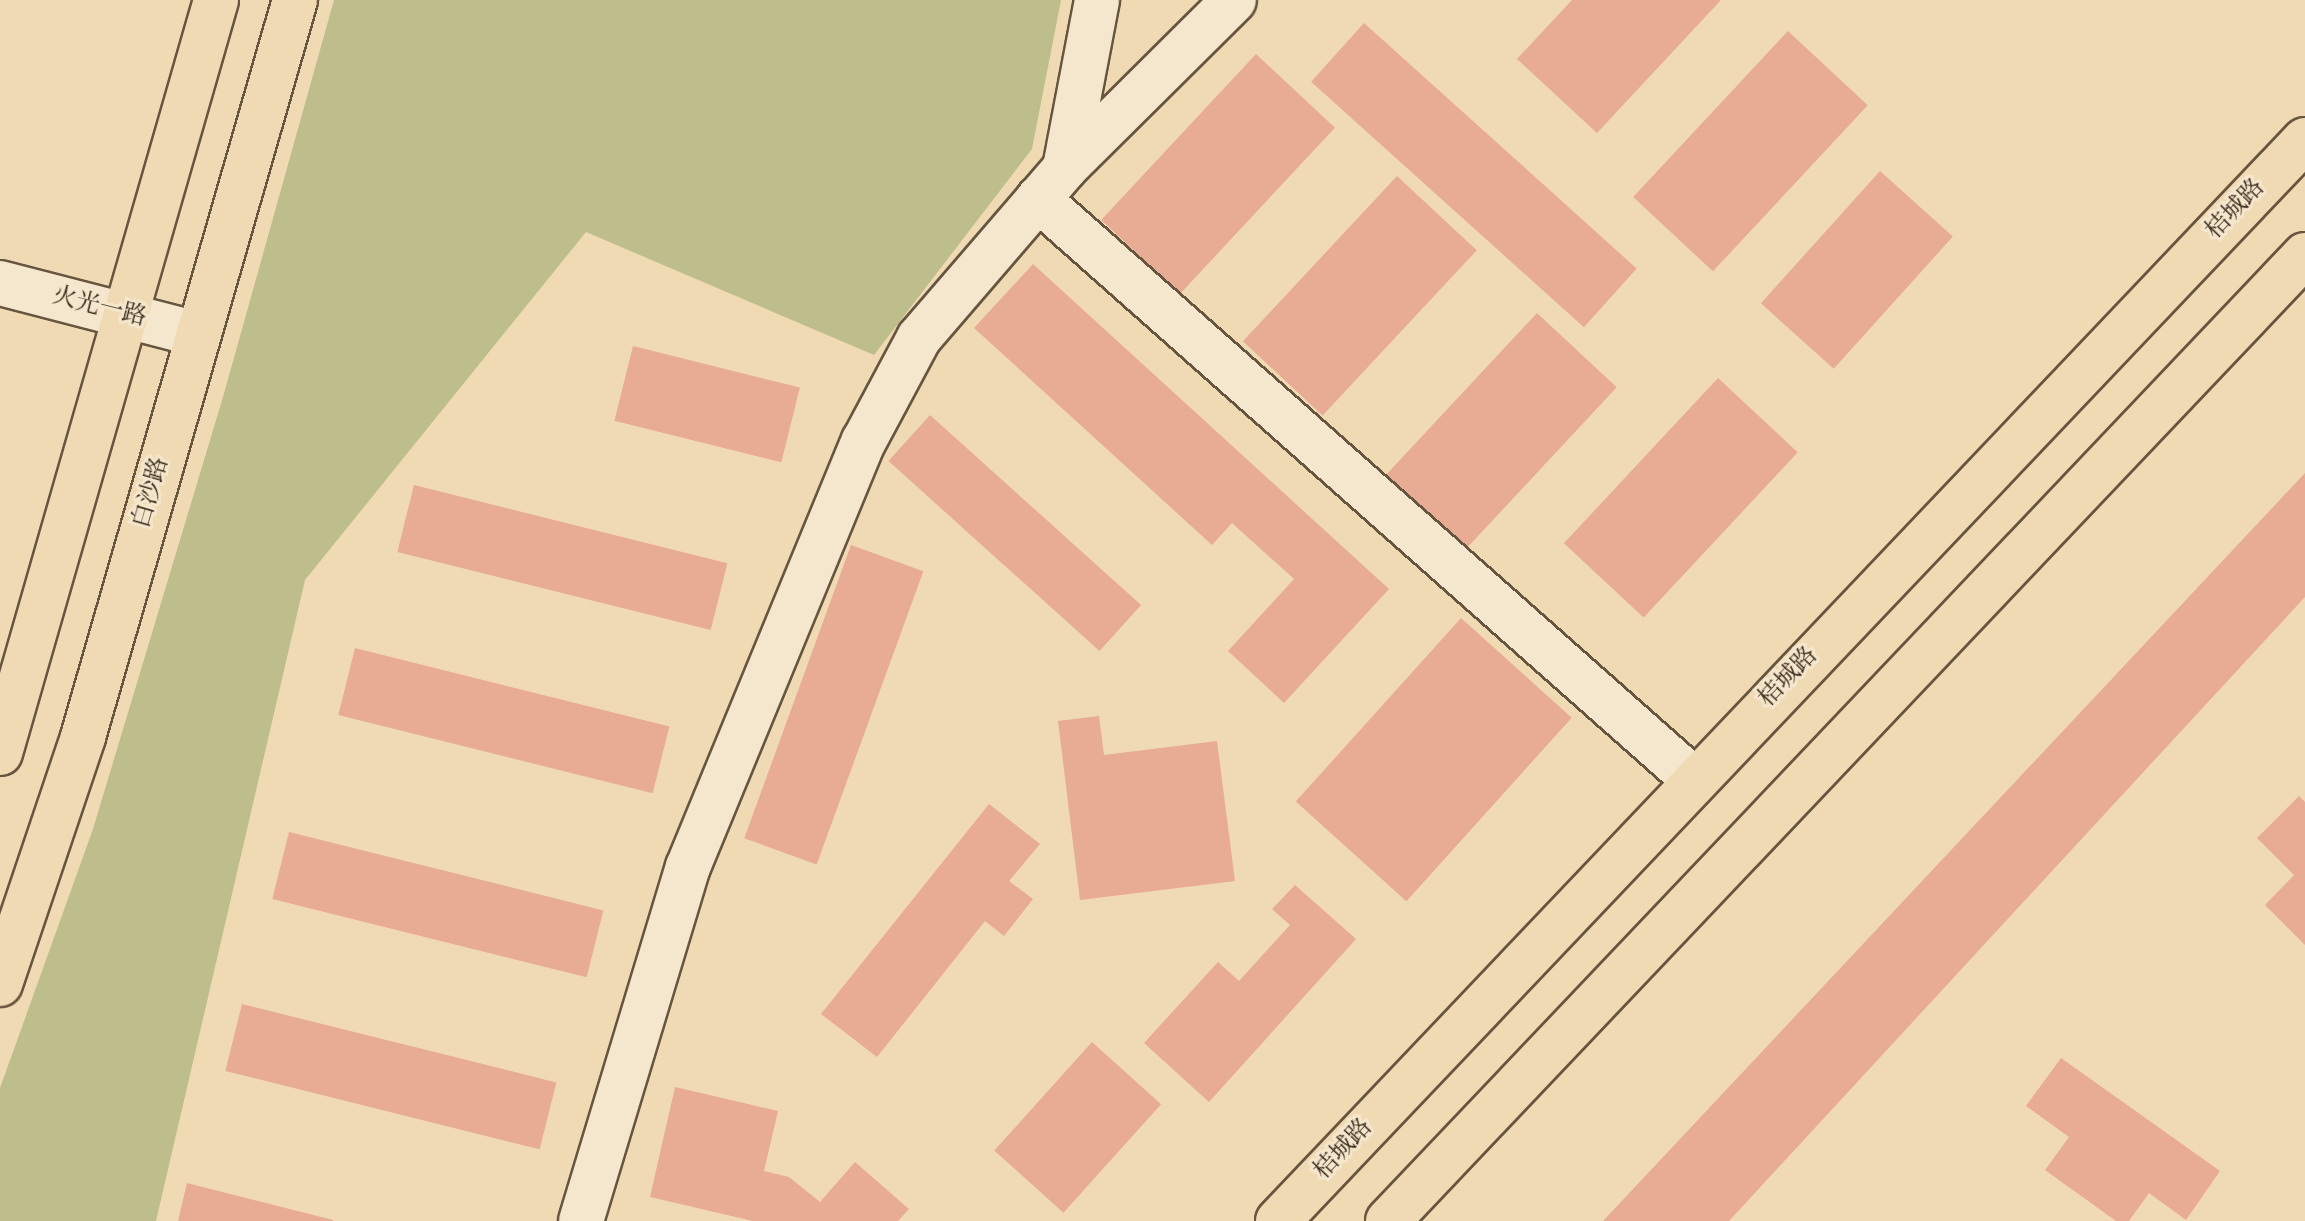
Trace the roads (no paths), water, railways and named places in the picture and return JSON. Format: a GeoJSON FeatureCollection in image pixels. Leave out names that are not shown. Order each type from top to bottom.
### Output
{"type":"FeatureCollection","features":[{"type":"Feature","properties":{"kind":"main road"},"geometry":{"type":"LineString","coordinates":[[0,753],[216,0]]}},
{"type":"Feature","properties":{"kind":"main road","name":"白沙路"},"geometry":{"type":"LineString","coordinates":[[0,984],[83,737],[295,0]]}},
{"type":"Feature","properties":{"kind":"main road","name":"桔城路"},"geometry":{"type":"LineString","coordinates":[[1278,1221],[1693,779],[2305,140]]}},
{"type":"Feature","properties":{"kind":"main road"},"geometry":{"type":"LineString","coordinates":[[1388,1221],[2305,255]]}},
{"type":"Feature","properties":{"kind":"street"},"geometry":{"type":"LineString","coordinates":[[1051,184],[1097,0]]}},
{"type":"Feature","properties":{"kind":"street"},"geometry":{"type":"LineString","coordinates":[[581,1221],[688,867],[864,441],[919,338],[1051,184],[1234,0]]}},
{"type":"Feature","properties":{"kind":"street"},"geometry":{"type":"LineString","coordinates":[[1051,184],[1693,779]]}},
{"type":"Feature","properties":{"kind":"street","name":"火光一路"},"geometry":{"type":"LineString","coordinates":[[0,283],[197,334]]}}]}
